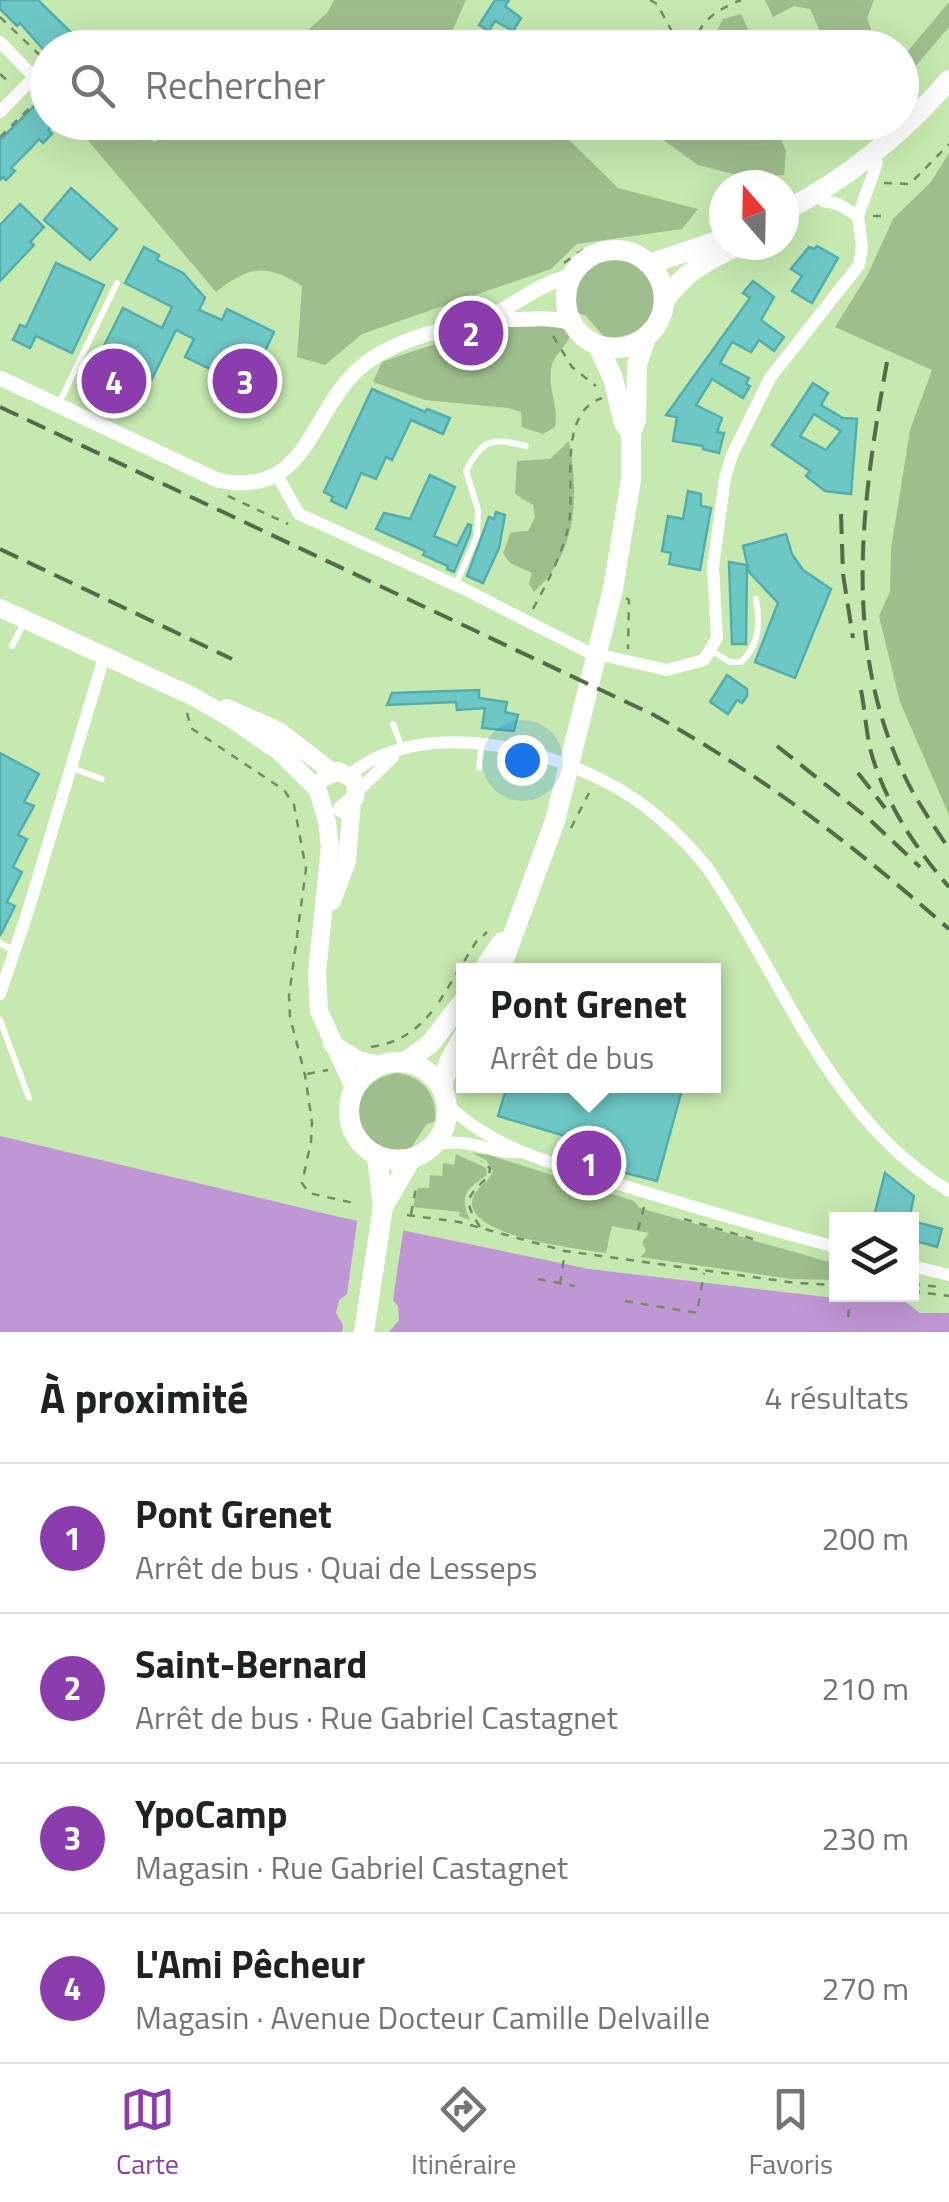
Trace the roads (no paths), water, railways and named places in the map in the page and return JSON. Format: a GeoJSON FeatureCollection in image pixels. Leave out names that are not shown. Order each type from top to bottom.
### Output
{"type":"FeatureCollection","features":[{"type":"Feature","properties":{"kind":"main road"},"geometry":{"type":"LineString","coordinates":[[919,111],[949,80]]}},
{"type":"Feature","properties":{"kind":"main road"},"geometry":{"type":"LineString","coordinates":[[919,124],[949,97]]}},
{"type":"Feature","properties":{"kind":"main road"},"geometry":{"type":"LineString","coordinates":[[799,203],[885,140]]}},
{"type":"Feature","properties":{"kind":"main road"},"geometry":{"type":"LineString","coordinates":[[799,214],[877,163],[902,140]]}},
{"type":"Feature","properties":{"kind":"main road"},"geometry":{"type":"LineString","coordinates":[[709,243],[651,258],[607,251],[592,256],[563,273],[572,323],[583,337],[598,346],[632,346],[656,327],[664,302],[682,276],[709,260]]}},
{"type":"Feature","properties":{"kind":"main road"},"geometry":{"type":"LineString","coordinates":[[651,258],[663,288],[664,302]]}},
{"type":"Feature","properties":{"kind":"main road"},"geometry":{"type":"LineString","coordinates":[[488,963],[513,928],[561,825],[620,598],[631,480],[631,433],[636,420],[637,365],[646,337]]}},
{"type":"Feature","properties":{"kind":"main road"},"geometry":{"type":"LineString","coordinates":[[598,346],[631,433]]}},
{"type":"Feature","properties":{"kind":"main road"},"geometry":{"type":"LineString","coordinates":[[0,608],[194,698],[246,714],[279,731],[355,783],[347,861],[322,930]]}},
{"type":"Feature","properties":{"kind":"main road"},"geometry":{"type":"LineString","coordinates":[[194,698],[280,752],[337,809],[354,798]]}},
{"type":"Feature","properties":{"kind":"main road"},"geometry":{"type":"LineString","coordinates":[[340,774],[322,779],[320,796],[330,847],[317,973],[319,1011],[354,1088]]}},
{"type":"Feature","properties":{"kind":"main road"},"geometry":{"type":"LineString","coordinates":[[504,963],[513,928]]}},
{"type":"Feature","properties":{"kind":"main road"},"geometry":{"type":"LineString","coordinates":[[404,1062],[430,1044],[456,1010]]}},
{"type":"Feature","properties":{"kind":"main road"},"geometry":{"type":"LineString","coordinates":[[332,1044],[358,1060],[404,1062],[426,1071],[444,1096]]}},
{"type":"Feature","properties":{"kind":"main road"},"geometry":{"type":"LineString","coordinates":[[373,1058],[349,1103],[354,1135],[378,1156],[411,1159],[434,1145],[442,1133],[449,1062],[456,1049]]}},
{"type":"Feature","properties":{"kind":"main road"},"geometry":{"type":"LineString","coordinates":[[378,1156],[397,1187]]}},
{"type":"Feature","properties":{"kind":"main road"},"geometry":{"type":"LineString","coordinates":[[364,1332],[383,1207],[411,1159]]}},
{"type":"Feature","properties":{"kind":"street"},"geometry":{"type":"LineString","coordinates":[[0,42],[30,73]]}},
{"type":"Feature","properties":{"kind":"street"},"geometry":{"type":"LineString","coordinates":[[0,112],[30,81]]}},
{"type":"Feature","properties":{"kind":"street"},"geometry":{"type":"LineString","coordinates":[[277,475],[299,514],[605,658],[667,670],[704,660],[717,638],[713,567],[728,465],[770,378],[859,264],[867,183],[877,163]]}},
{"type":"Feature","properties":{"kind":"street"},"geometry":{"type":"LineString","coordinates":[[823,200],[864,215]]}},
{"type":"Feature","properties":{"kind":"street"},"geometry":{"type":"LineString","coordinates":[[0,378],[216,480],[253,484],[277,475],[298,457],[336,395],[368,362],[401,342],[489,318],[563,273]]}},
{"type":"Feature","properties":{"kind":"street"},"geometry":{"type":"LineString","coordinates":[[489,318],[548,316],[572,323]]}},
{"type":"Feature","properties":{"kind":"street"},"geometry":{"type":"LineString","coordinates":[[0,994],[104,657]]}},
{"type":"Feature","properties":{"kind":"street"},"geometry":{"type":"LineString","coordinates":[[340,774],[403,749],[439,742],[482,744],[544,758],[606,782],[641,804],[680,838],[719,885],[851,1104],[892,1148],[949,1191]]}},
{"type":"Feature","properties":{"kind":"street"},"geometry":{"type":"LineString","coordinates":[[354,798],[403,749]]}},
{"type":"Feature","properties":{"kind":"street"},"geometry":{"type":"LineString","coordinates":[[444,1096],[470,1126],[521,1152],[708,1212],[829,1245]]}},
{"type":"Feature","properties":{"kind":"street"},"geometry":{"type":"LineString","coordinates":[[434,1145],[471,1142],[507,1153],[521,1152]]}},
{"type":"Feature","properties":{"kind":"street"},"geometry":{"type":"LineString","coordinates":[[919,1268],[949,1276]]}},
{"type":"Feature","properties":{"kind":"lane"},"geometry":{"type":"LineString","coordinates":[[62,397],[117,282]]}},
{"type":"Feature","properties":{"kind":"lane"},"geometry":{"type":"LineString","coordinates":[[456,585],[477,536],[478,510],[466,471],[477,450],[488,442],[526,446]]}},
{"type":"Feature","properties":{"kind":"lane"},"geometry":{"type":"LineString","coordinates":[[712,651],[730,662],[741,662],[750,654],[760,626],[756,600]]}},
{"type":"Feature","properties":{"kind":"lane"},"geometry":{"type":"LineString","coordinates":[[12,646],[26,620]]}},
{"type":"Feature","properties":{"kind":"lane"},"geometry":{"type":"LineString","coordinates":[[393,724],[403,749]]}},
{"type":"Feature","properties":{"kind":"lane"},"geometry":{"type":"LineString","coordinates":[[478,768],[482,744]]}},
{"type":"Feature","properties":{"kind":"lane"},"geometry":{"type":"LineString","coordinates":[[71,768],[102,778]]}},
{"type":"Feature","properties":{"kind":"lane"},"geometry":{"type":"LineString","coordinates":[[0,943],[14,951]]}},
{"type":"Feature","properties":{"kind":"lane"},"geometry":{"type":"LineString","coordinates":[[0,1020],[29,1098]]}},
{"type":"Feature","properties":{"kind":"railway"},"geometry":{"type":"LineString","coordinates":[[887,362],[865,519],[865,625],[885,727],[910,786],[949,849]]}},
{"type":"Feature","properties":{"kind":"railway"},"geometry":{"type":"LineString","coordinates":[[0,407],[654,715],[808,814],[949,929]]}},
{"type":"Feature","properties":{"kind":"railway"},"geometry":{"type":"LineString","coordinates":[[841,514],[843,574],[853,638]]}},
{"type":"Feature","properties":{"kind":"railway"},"geometry":{"type":"LineString","coordinates":[[0,549],[232,659]]}},
{"type":"Feature","properties":{"kind":"railway"},"geometry":{"type":"LineString","coordinates":[[861,690],[871,752],[884,789],[913,840],[949,887]]}},
{"type":"Feature","properties":{"kind":"railway"},"geometry":{"type":"LineString","coordinates":[[777,746],[869,819],[920,867]]}},
{"type":"Feature","properties":{"kind":"railway"},"geometry":{"type":"LineString","coordinates":[[858,773],[885,808]]}},
{"type":"Feature","properties":{"kind":"place","name":"Saint-Bernard"},"geometry":{"type":"Point","coordinates":[471,333]}},
{"type":"Feature","properties":{"kind":"place","name":"L'Ami Pêcheur"},"geometry":{"type":"Point","coordinates":[114,381]}},
{"type":"Feature","properties":{"kind":"place","name":"YpoCamp"},"geometry":{"type":"Point","coordinates":[245,381]}},
{"type":"Feature","properties":{"kind":"place","name":"Pont Grenet"},"geometry":{"type":"Point","coordinates":[589,1163]}}]}
